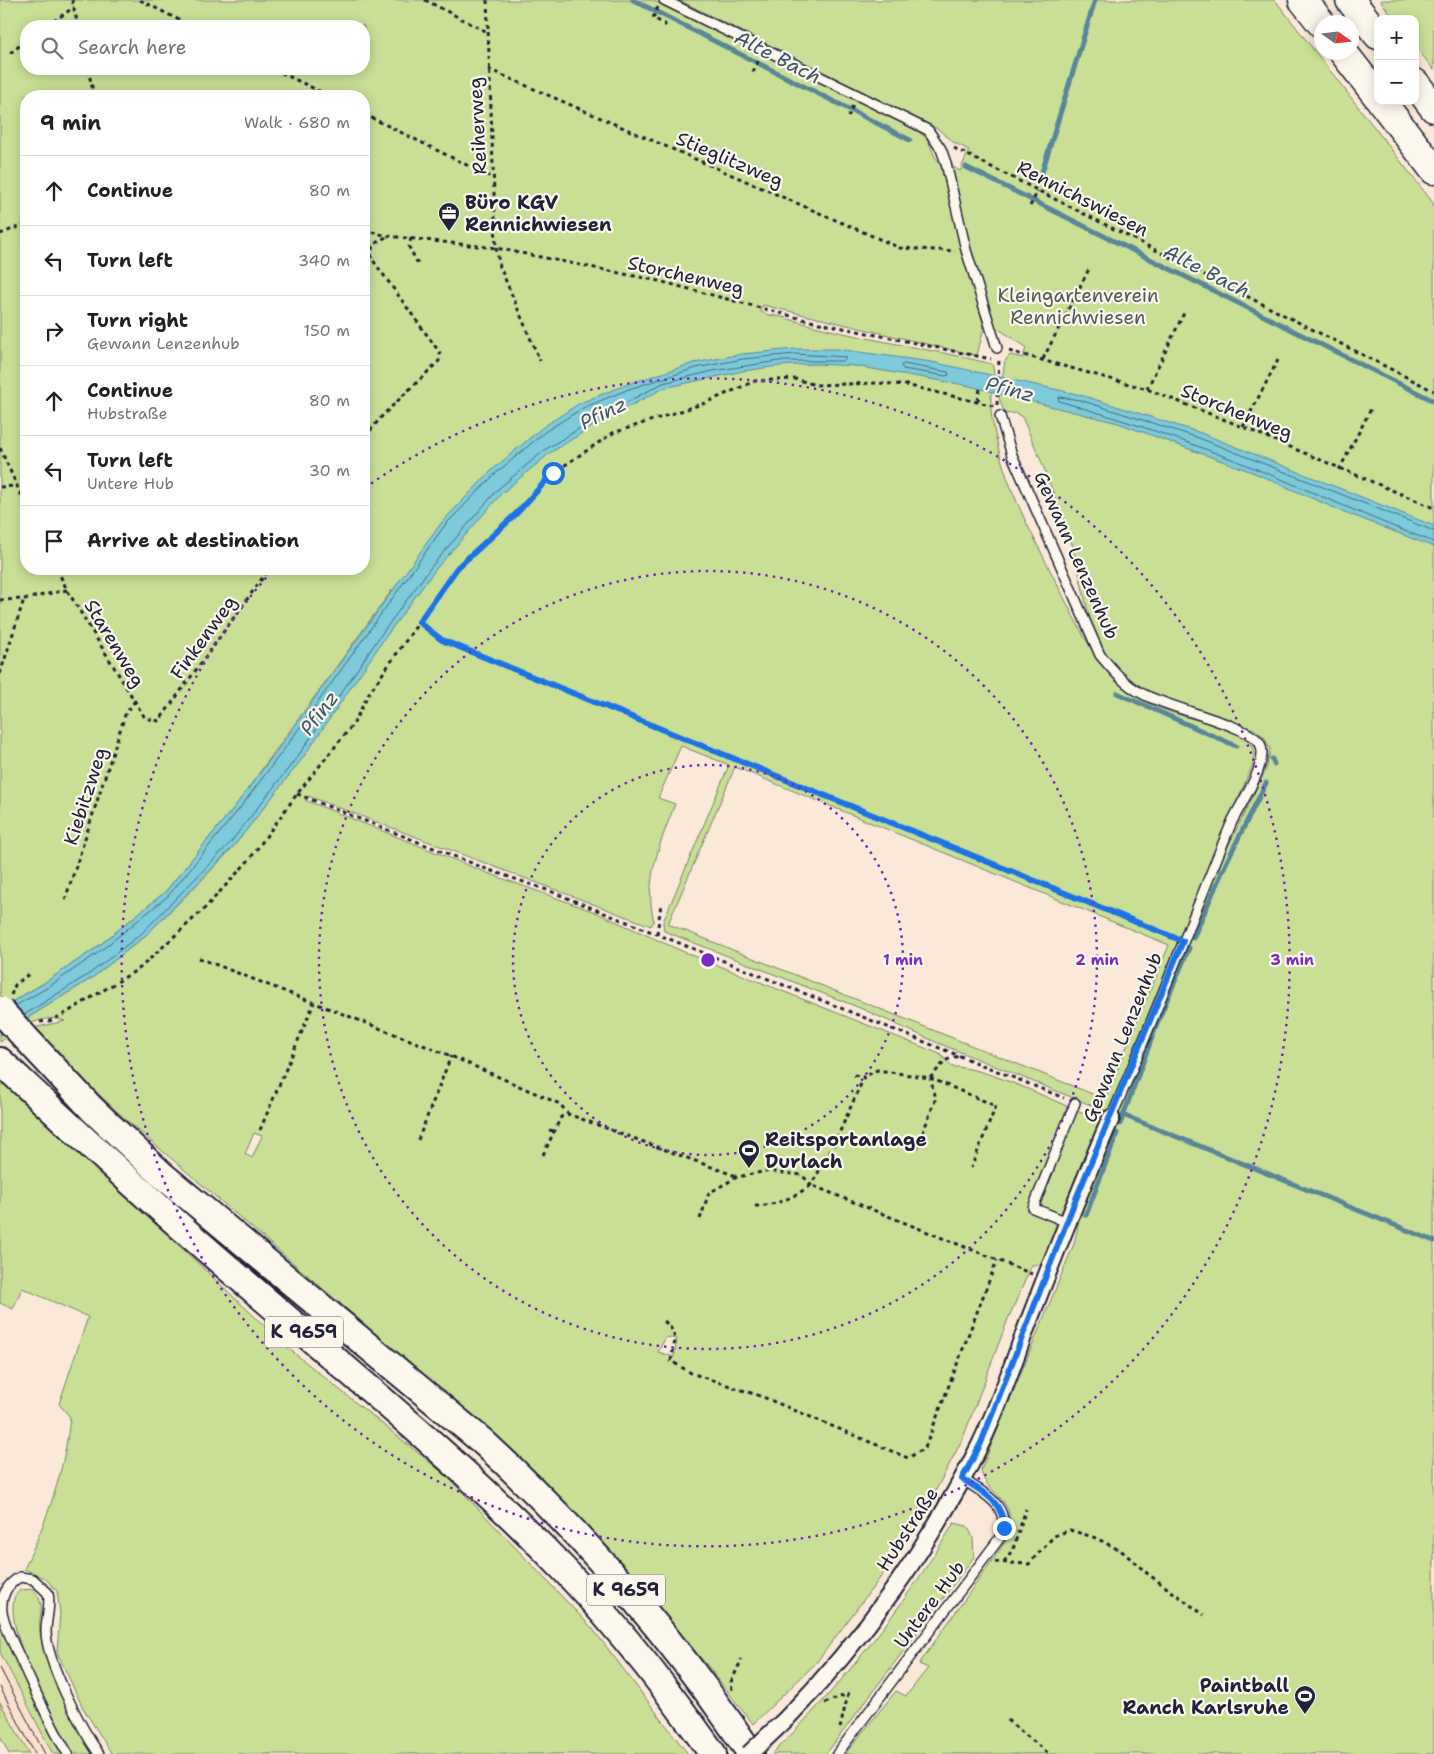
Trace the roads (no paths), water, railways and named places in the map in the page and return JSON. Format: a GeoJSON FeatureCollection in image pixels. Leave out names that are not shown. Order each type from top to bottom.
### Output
{"type":"FeatureCollection","features":[{"type":"Feature","properties":{"kind":"highway"},"geometry":{"type":"LineString","coordinates":[[1303,0],[1315,15]]}},
{"type":"Feature","properties":{"kind":"highway"},"geometry":{"type":"LineString","coordinates":[[1350,0],[1374,30]]}},
{"type":"Feature","properties":{"kind":"highway"},"geometry":{"type":"LineString","coordinates":[[1349,60],[1374,93]]}},
{"type":"Feature","properties":{"kind":"highway"},"geometry":{"type":"LineString","coordinates":[[1419,88],[1434,108]]}},
{"type":"Feature","properties":{"kind":"highway"},"geometry":{"type":"LineString","coordinates":[[1384,105],[1434,170]]}},
{"type":"Feature","properties":{"kind":"main road","name":"K 9659"},"geometry":{"type":"LineString","coordinates":[[4,1006],[28,1029],[92,1109],[161,1174],[512,1468],[573,1530],[629,1593],[702,1685],[750,1754]]}},
{"type":"Feature","properties":{"kind":"main road","name":"K 9659"},"geometry":{"type":"LineString","coordinates":[[0,1061],[174,1221],[478,1485],[526,1531],[601,1610],[643,1660],[713,1754]]}},
{"type":"Feature","properties":{"kind":"street","name":"Gewann Lenzenhub"},"geometry":{"type":"LineString","coordinates":[[1043,1284],[1110,1118]]}},
{"type":"Feature","properties":{"kind":"street","name":"Hubstraße"},"geometry":{"type":"LineString","coordinates":[[750,1754],[802,1702],[860,1634],[906,1570],[962,1479],[981,1443],[1043,1284]]}},
{"type":"Feature","properties":{"kind":"lane"},"geometry":{"type":"LineString","coordinates":[[664,0],[928,130],[935,138],[946,163],[966,250],[997,348]]}},
{"type":"Feature","properties":{"kind":"lane","name":"Gewann Lenzenhub"},"geometry":{"type":"LineString","coordinates":[[1000,416],[1012,455],[1100,655],[1124,682],[1141,694],[1172,708],[1242,730],[1259,742],[1263,750],[1261,765],[1235,815],[1110,1118]]}},
{"type":"Feature","properties":{"kind":"lane"},"geometry":{"type":"LineString","coordinates":[[1068,1222],[1033,1208],[1075,1103]]}},
{"type":"Feature","properties":{"kind":"lane","name":"Untere Hub"},"geometry":{"type":"LineString","coordinates":[[837,1754],[986,1556],[1004,1528],[1004,1518],[1000,1508],[962,1479]]}},
{"type":"Feature","properties":{"kind":"lane"},"geometry":{"type":"LineString","coordinates":[[68,1754],[32,1685],[2,1610],[3,1594],[7,1586],[20,1577],[32,1578],[48,1593],[49,1612],[46,1631],[50,1651],[73,1710],[99,1754]]}},
{"type":"Feature","properties":{"kind":"water","name":"Pfinz"},"geometry":{"type":"Polygon","coordinates":[[[795,349],[837,349],[932,362],[1081,395],[1201,433],[1434,526],[1434,547],[1339,510],[1252,472],[1118,423],[965,385],[855,366],[815,364],[743,371],[664,388],[598,423],[550,453],[502,493],[435,570],[384,639],[302,759],[234,846],[144,937],[92,978],[0,1035],[0,1009],[44,983],[96,948],[165,892],[236,805],[281,745],[442,522],[492,470],[543,427],[580,403],[628,384],[694,363],[742,354],[795,349]]]}},
{"type":"Feature","properties":{"kind":"waterway","name":"Alte Bach"},"geometry":{"type":"LineString","coordinates":[[633,0],[910,140]]}},
{"type":"Feature","properties":{"kind":"waterway"},"geometry":{"type":"LineString","coordinates":[[1039,182],[1095,0]]}},
{"type":"Feature","properties":{"kind":"waterway","name":"Alte Bach"},"geometry":{"type":"LineString","coordinates":[[966,167],[1434,401]]}},
{"type":"Feature","properties":{"kind":"waterway"},"geometry":{"type":"LineString","coordinates":[[1117,693],[1236,746]]}},
{"type":"Feature","properties":{"kind":"waterway"},"geometry":{"type":"LineString","coordinates":[[1272,759],[1274,764]]}},
{"type":"Feature","properties":{"kind":"waterway"},"geometry":{"type":"LineString","coordinates":[[1193,938],[1227,861],[1266,783]]}},
{"type":"Feature","properties":{"kind":"waterway"},"geometry":{"type":"LineString","coordinates":[[1120,1124],[1160,1016],[1189,948]]}},
{"type":"Feature","properties":{"kind":"waterway"},"geometry":{"type":"LineString","coordinates":[[1123,1115],[1434,1241]]}},
{"type":"Feature","properties":{"kind":"waterway"},"geometry":{"type":"LineString","coordinates":[[1086,1215],[1117,1133]]}},
{"type":"Feature","properties":{"kind":"tram line"},"geometry":{"type":"LineString","coordinates":[[0,1668],[45,1754]]}},
{"type":"Feature","properties":{"kind":"tram line"},"geometry":{"type":"LineString","coordinates":[[0,1687],[35,1754]]}},
{"type":"Feature","properties":{"kind":"place","name":"Büro KGV Rennichwiesen"},"geometry":{"type":"Point","coordinates":[449,232]}},
{"type":"Feature","properties":{"kind":"place","name":"Reitsportanlage Durlach"},"geometry":{"type":"Point","coordinates":[749,1169]}},
{"type":"Feature","properties":{"kind":"place","name":"Paintball Ranch Karlsruhe"},"geometry":{"type":"Point","coordinates":[1305,1715]}},
{"type":"Feature","properties":{"kind":"park label","name":"Kleingartenverein Rennichwiesen"},"geometry":{"type":"Point","coordinates":[1078,306]}}]}
